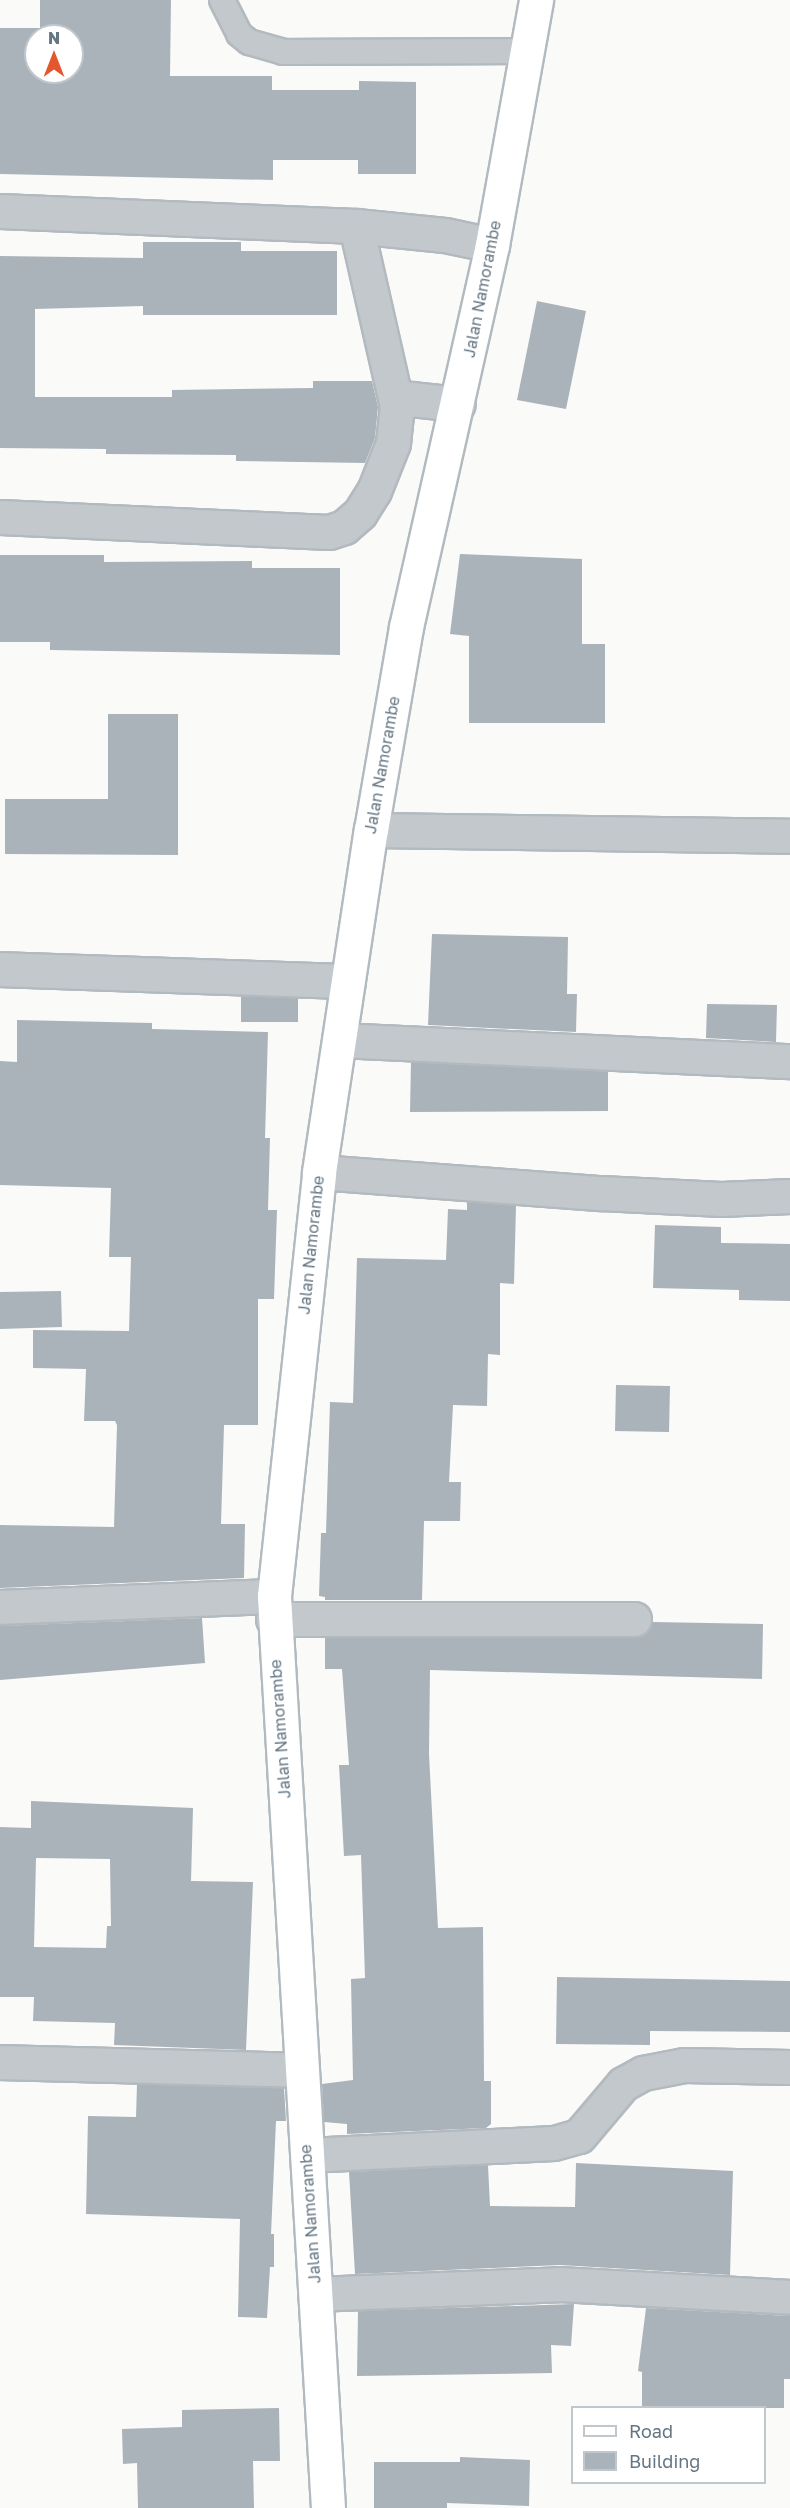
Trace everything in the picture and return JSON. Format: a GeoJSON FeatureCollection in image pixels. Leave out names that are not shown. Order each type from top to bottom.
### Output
{"type":"FeatureCollection","features":[{"type":"Feature","properties":{"kind":"main road","name":"Jalan Namorambe"},"geometry":{"type":"LineString","coordinates":[[328,2508],[274,1608],[319,1172],[371,830],[406,627],[492,245],[525,51],[536,0]]}},
{"type":"Feature","properties":{"kind":"street"},"geometry":{"type":"LineString","coordinates":[[0,211],[356,226],[445,235],[492,245]]}},
{"type":"Feature","properties":{"kind":"street"},"geometry":{"type":"LineString","coordinates":[[0,517],[329,532],[344,527],[360,513],[374,491],[393,443],[397,406],[356,226]]}},
{"type":"Feature","properties":{"kind":"street"},"geometry":{"type":"LineString","coordinates":[[397,406],[411,399],[458,404]]}},
{"type":"Feature","properties":{"kind":"street"},"geometry":{"type":"LineString","coordinates":[[371,830],[790,836]]}},
{"type":"Feature","properties":{"kind":"street"},"geometry":{"type":"LineString","coordinates":[[0,969],[348,981]]}},
{"type":"Feature","properties":{"kind":"street"},"geometry":{"type":"LineString","coordinates":[[339,1040],[790,1061]]}},
{"type":"Feature","properties":{"kind":"street"},"geometry":{"type":"LineString","coordinates":[[319,1172],[601,1193],[721,1199],[790,1196]]}},
{"type":"Feature","properties":{"kind":"street"},"geometry":{"type":"LineString","coordinates":[[0,1607],[274,1608],[634,1619]]}},
{"type":"Feature","properties":{"kind":"street"},"geometry":{"type":"LineString","coordinates":[[0,2062],[300,2070]]}},
{"type":"Feature","properties":{"kind":"street"},"geometry":{"type":"LineString","coordinates":[[307,2155],[555,2143],[579,2136],[623,2084],[643,2073],[684,2065],[790,2067]]}},
{"type":"Feature","properties":{"kind":"street"},"geometry":{"type":"LineString","coordinates":[[315,2294],[559,2284],[790,2297]]}},
{"type":"Feature","properties":{"kind":"lane"},"geometry":{"type":"LineString","coordinates":[[222,0],[240,34],[249,42],[284,52],[525,51]]}},
{"type":"Feature","properties":{"kind":"building"},"geometry":{"type":"Polygon","coordinates":[[[40,0],[171,0],[170,76],[272,76],[272,90],[359,90],[359,81],[416,82],[416,174],[358,174],[358,160],[273,160],[273,180],[0,174],[0,28],[24,28],[24,84],[84,84],[84,24],[40,24],[40,0]]]}},
{"type":"Feature","properties":{"kind":"building"},"geometry":{"type":"Polygon","coordinates":[[[143,242],[241,242],[241,251],[337,251],[337,315],[143,315],[143,306],[35,309],[35,397],[172,397],[172,390],[313,388],[313,381],[372,381],[378,407],[375,438],[365,463],[236,461],[236,455],[106,454],[106,449],[0,448],[0,256],[143,258],[143,242]]]}},
{"type":"Feature","properties":{"kind":"building"},"geometry":{"type":"Polygon","coordinates":[[[537,301],[586,311],[566,409],[517,400],[537,301]]]}},
{"type":"Feature","properties":{"kind":"building"},"geometry":{"type":"Polygon","coordinates":[[[460,554],[582,559],[582,644],[605,644],[605,723],[469,723],[469,636],[450,634],[460,554]]]}},
{"type":"Feature","properties":{"kind":"building"},"geometry":{"type":"Polygon","coordinates":[[[0,555],[104,555],[104,562],[252,561],[252,568],[340,568],[340,655],[50,650],[50,642],[0,642],[0,555]]]}},
{"type":"Feature","properties":{"kind":"building"},"geometry":{"type":"Polygon","coordinates":[[[108,714],[178,714],[178,855],[5,854],[5,799],[108,799],[108,714]]]}},
{"type":"Feature","properties":{"kind":"building"},"geometry":{"type":"Polygon","coordinates":[[[432,934],[568,937],[567,994],[577,994],[576,1032],[428,1025],[432,934]]]}},
{"type":"Feature","properties":{"kind":"building"},"geometry":{"type":"Polygon","coordinates":[[[241,996],[298,998],[298,1022],[241,1022],[241,996]]]}},
{"type":"Feature","properties":{"kind":"building"},"geometry":{"type":"Polygon","coordinates":[[[707,1004],[777,1005],[776,1042],[706,1038],[707,1004]]]}},
{"type":"Feature","properties":{"kind":"building"},"geometry":{"type":"Polygon","coordinates":[[[17,1020],[152,1023],[152,1029],[268,1032],[265,1138],[270,1138],[268,1210],[277,1210],[274,1299],[258,1299],[258,1425],[224,1425],[221,1524],[245,1524],[244,1578],[0,1588],[0,1525],[114,1527],[117,1425],[115,1421],[84,1421],[86,1369],[33,1368],[33,1330],[129,1331],[131,1257],[109,1257],[111,1188],[0,1185],[0,1061],[17,1062],[17,1020]]]}},
{"type":"Feature","properties":{"kind":"building"},"geometry":{"type":"Polygon","coordinates":[[[411,1062],[608,1071],[608,1111],[410,1112],[411,1062]]]}},
{"type":"Feature","properties":{"kind":"building"},"geometry":{"type":"Polygon","coordinates":[[[467,1202],[516,1205],[514,1284],[500,1283],[500,1355],[488,1354],[487,1406],[453,1405],[449,1482],[461,1482],[460,1521],[424,1521],[422,1600],[325,1600],[325,1597],[319,1596],[321,1533],[326,1533],[330,1402],[353,1403],[357,1258],[446,1260],[448,1209],[467,1210],[467,1202]]]}},
{"type":"Feature","properties":{"kind":"building"},"geometry":{"type":"Polygon","coordinates":[[[655,1225],[721,1227],[721,1243],[790,1244],[790,1301],[739,1300],[739,1290],[653,1288],[655,1225]]]}},
{"type":"Feature","properties":{"kind":"building"},"geometry":{"type":"Polygon","coordinates":[[[61,1291],[62,1327],[0,1329],[0,1292],[61,1291]]]}},
{"type":"Feature","properties":{"kind":"building"},"geometry":{"type":"Polygon","coordinates":[[[616,1385],[670,1386],[669,1432],[615,1431],[616,1385]]]}},
{"type":"Feature","properties":{"kind":"building"},"geometry":{"type":"Polygon","coordinates":[[[202,1618],[205,1663],[0,1680],[0,1626],[202,1618]]]}},
{"type":"Feature","properties":{"kind":"building"},"geometry":{"type":"Polygon","coordinates":[[[652,1622],[763,1624],[762,1679],[430,1670],[429,1754],[438,1928],[483,1927],[484,2081],[491,2081],[491,2124],[486,2128],[347,2134],[347,2124],[324,2122],[322,2084],[353,2080],[351,1979],[365,1978],[361,1855],[344,1856],[339,1765],[349,1765],[342,1669],[325,1669],[325,1638],[634,1638],[644,1635],[652,1622]]]}},
{"type":"Feature","properties":{"kind":"building"},"geometry":{"type":"Polygon","coordinates":[[[31,1801],[193,1808],[191,1881],[253,1882],[246,2050],[114,2045],[115,2023],[33,2021],[34,1997],[0,1997],[0,1827],[31,1828],[31,1801]],[[36,1858],[34,1947],[106,1948],[107,1926],[111,1926],[110,1859],[36,1858]]]}},
{"type":"Feature","properties":{"kind":"building"},"geometry":{"type":"Polygon","coordinates":[[[557,1977],[790,1981],[790,2032],[650,2031],[650,2045],[556,2044],[557,1977]]]}},
{"type":"Feature","properties":{"kind":"building"},"geometry":{"type":"Polygon","coordinates":[[[137,2084],[284,2088],[286,2121],[276,2121],[271,2234],[274,2234],[274,2267],[270,2267],[267,2318],[238,2317],[240,2219],[86,2214],[88,2116],[136,2117],[137,2084]]]}},
{"type":"Feature","properties":{"kind":"building"},"geometry":{"type":"Polygon","coordinates":[[[576,2163],[733,2171],[730,2275],[560,2265],[355,2274],[349,2172],[488,2165],[490,2206],[575,2207],[576,2163]]]}},
{"type":"Feature","properties":{"kind":"building"},"geometry":{"type":"Polygon","coordinates":[[[574,2304],[571,2346],[551,2345],[552,2373],[357,2376],[358,2311],[574,2304]]]}},
{"type":"Feature","properties":{"kind":"building"},"geometry":{"type":"Polygon","coordinates":[[[646,2308],[790,2316],[790,2379],[784,2379],[784,2408],[642,2406],[642,2372],[638,2371],[646,2308]]]}},
{"type":"Feature","properties":{"kind":"building"},"geometry":{"type":"Polygon","coordinates":[[[279,2408],[280,2461],[253,2461],[254,2508],[138,2508],[137,2463],[123,2464],[122,2429],[182,2427],[182,2410],[279,2408]]]}},
{"type":"Feature","properties":{"kind":"building"},"geometry":{"type":"Polygon","coordinates":[[[460,2457],[530,2460],[529,2506],[447,2503],[447,2508],[374,2508],[374,2462],[460,2462],[460,2457]]]}}]}
